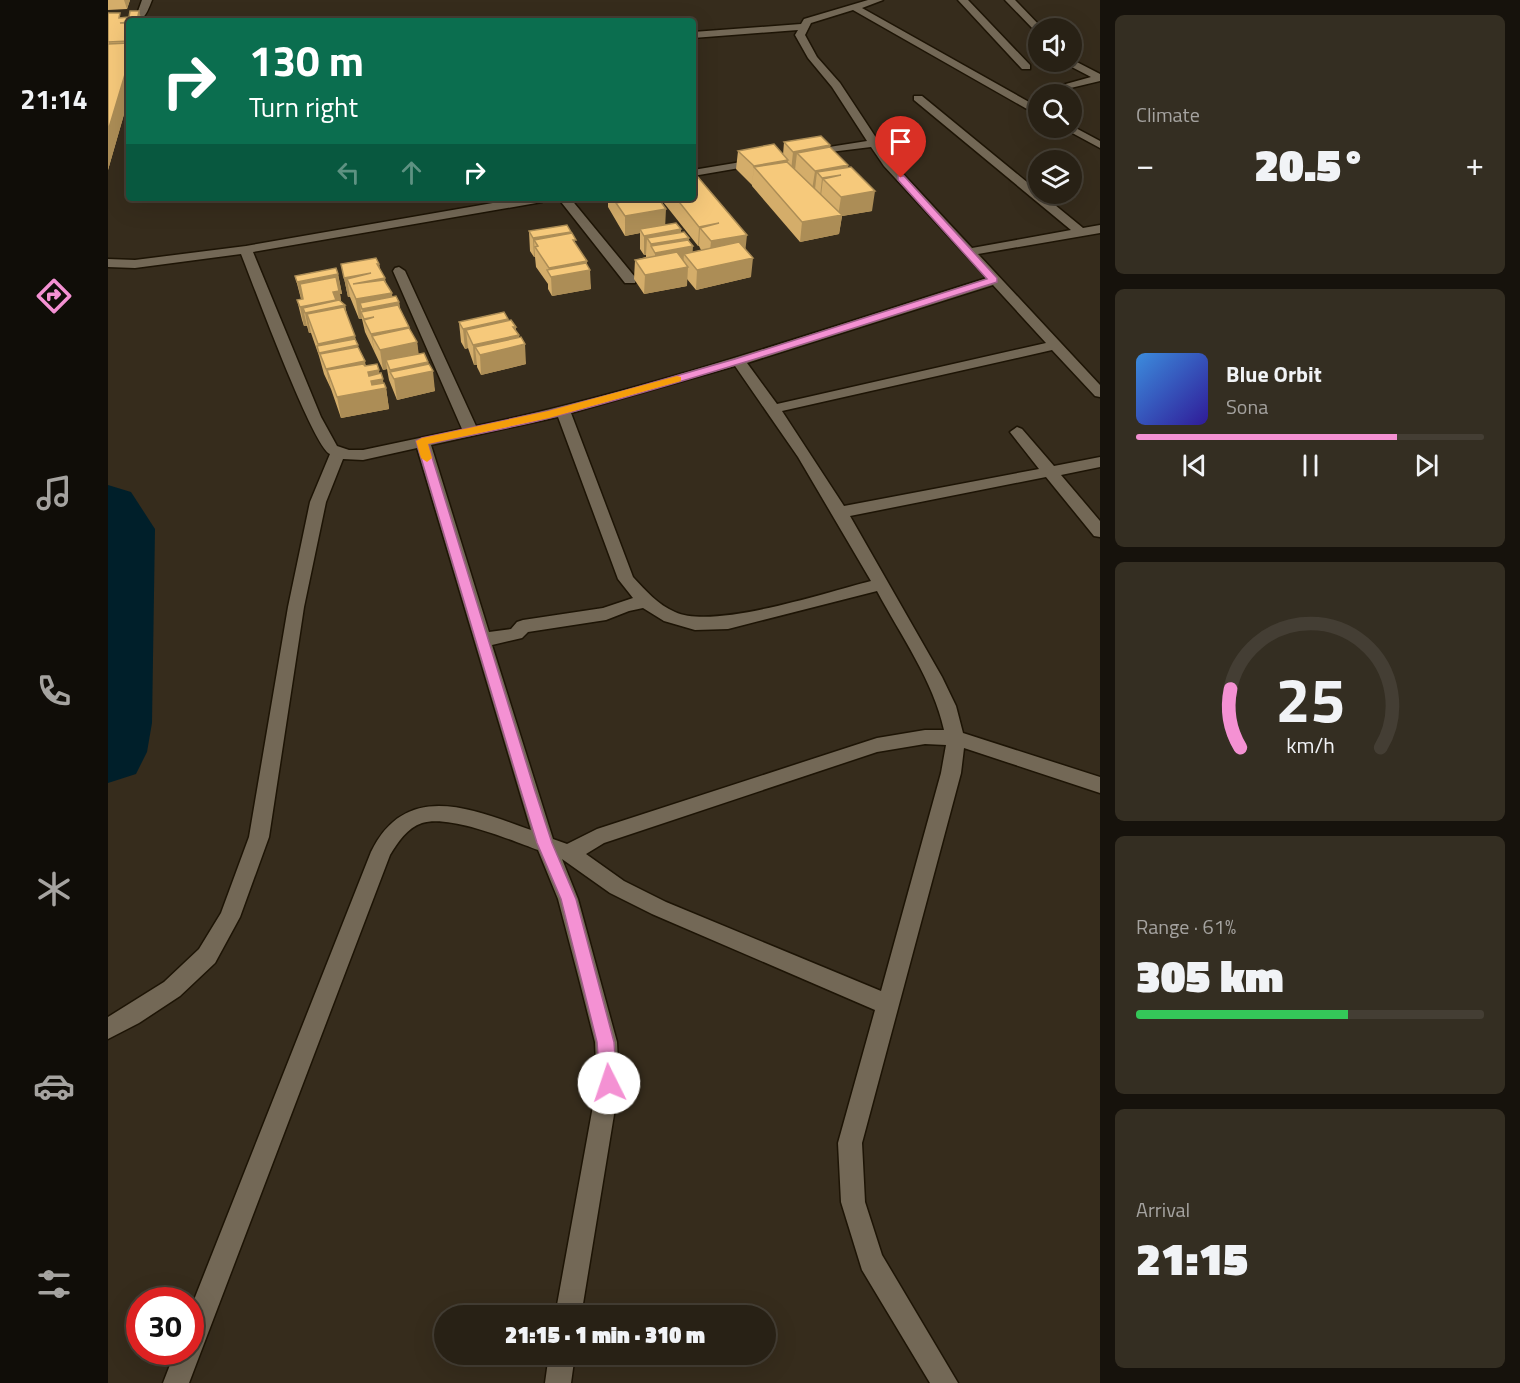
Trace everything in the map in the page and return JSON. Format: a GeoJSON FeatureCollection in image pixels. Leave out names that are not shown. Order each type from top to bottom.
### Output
{"type":"FeatureCollection","features":[{"type":"Feature","properties":{"kind":"street"},"geometry":{"type":"LineString","coordinates":[[136,18],[141,15],[147,0]]}},
{"type":"Feature","properties":{"kind":"street"},"geometry":{"type":"LineString","coordinates":[[696,35],[802,27],[816,17],[878,0]]}},
{"type":"Feature","properties":{"kind":"street"},"geometry":{"type":"LineString","coordinates":[[963,0],[1024,60]]}},
{"type":"Feature","properties":{"kind":"street"},"geometry":{"type":"LineString","coordinates":[[1010,0],[1028,18]]}},
{"type":"Feature","properties":{"kind":"street"},"geometry":{"type":"LineString","coordinates":[[854,7],[1028,106]]}},
{"type":"Feature","properties":{"kind":"street"},"geometry":{"type":"LineString","coordinates":[[802,27],[800,35],[804,45],[836,85],[888,164],[1100,393]]}},
{"type":"Feature","properties":{"kind":"street"},"geometry":{"type":"LineString","coordinates":[[1082,68],[1100,78]]}},
{"type":"Feature","properties":{"kind":"street"},"geometry":{"type":"LineString","coordinates":[[1079,84],[1100,78]]}},
{"type":"Feature","properties":{"kind":"street"},"geometry":{"type":"LineString","coordinates":[[918,98],[1080,232]]}},
{"type":"Feature","properties":{"kind":"street"},"geometry":{"type":"LineString","coordinates":[[1019,101],[1028,98]]}},
{"type":"Feature","properties":{"kind":"street"},"geometry":{"type":"LineString","coordinates":[[1082,135],[1100,145]]}},
{"type":"Feature","properties":{"kind":"street"},"geometry":{"type":"LineString","coordinates":[[795,156],[874,143]]}},
{"type":"Feature","properties":{"kind":"street"},"geometry":{"type":"LineString","coordinates":[[696,173],[772,160]]}},
{"type":"Feature","properties":{"kind":"street"},"geometry":{"type":"LineString","coordinates":[[108,262],[135,264],[246,250],[525,201]]}},
{"type":"Feature","properties":{"kind":"street"},"geometry":{"type":"LineString","coordinates":[[566,201],[630,280]]}},
{"type":"Feature","properties":{"kind":"street"},"geometry":{"type":"LineString","coordinates":[[968,252],[1100,229]]}},
{"type":"Feature","properties":{"kind":"street"},"geometry":{"type":"LineString","coordinates":[[246,250],[314,417],[331,449],[338,453],[363,455],[563,411],[739,362],[994,280]]}},
{"type":"Feature","properties":{"kind":"street"},"geometry":{"type":"LineString","coordinates":[[399,271],[471,432]]}},
{"type":"Feature","properties":{"kind":"street"},"geometry":{"type":"LineString","coordinates":[[774,409],[1055,345]]}},
{"type":"Feature","properties":{"kind":"street"},"geometry":{"type":"LineString","coordinates":[[739,362],[774,409],[841,512],[941,691],[955,738],[951,774],[850,1143],[853,1202],[871,1261],[945,1383]]}},
{"type":"Feature","properties":{"kind":"street"},"geometry":{"type":"LineString","coordinates":[[563,411],[626,579],[646,602],[670,617],[695,624],[728,622],[882,584]]}},
{"type":"Feature","properties":{"kind":"street"},"geometry":{"type":"LineString","coordinates":[[1017,432],[1100,532]]}},
{"type":"Feature","properties":{"kind":"street"},"geometry":{"type":"LineString","coordinates":[[422,441],[545,843],[568,899],[606,1042],[609,1083],[570,1305]]}},
{"type":"Feature","properties":{"kind":"street"},"geometry":{"type":"LineString","coordinates":[[108,1028],[172,989],[207,956],[230,917],[259,837],[296,607],[318,502],[338,453]]}},
{"type":"Feature","properties":{"kind":"street"},"geometry":{"type":"LineString","coordinates":[[841,512],[1100,462]]}},
{"type":"Feature","properties":{"kind":"street"},"geometry":{"type":"LineString","coordinates":[[482,640],[516,634],[523,626],[606,614],[627,605],[646,602]]}},
{"type":"Feature","properties":{"kind":"street"},"geometry":{"type":"LineString","coordinates":[[569,853],[597,837],[877,745],[926,737],[955,738],[1100,785]]}},
{"type":"Feature","properties":{"kind":"street"},"geometry":{"type":"LineString","coordinates":[[204,1308],[381,852],[390,837],[405,822],[423,814],[451,815],[493,825],[545,843],[569,853],[617,887],[659,908],[888,1005]]}},
{"type":"Feature","properties":{"kind":"street"},"geometry":{"type":"LineString","coordinates":[[176,1383],[183,1365]]}},
{"type":"Feature","properties":{"kind":"street"},"geometry":{"type":"LineString","coordinates":[[558,1383],[560,1365]]}},
{"type":"Feature","properties":{"kind":"building"},"geometry":{"type":"Polygon","coordinates":[[[130,11],[139,11],[138,18],[126,18],[126,22],[120,23],[126,23],[126,41],[108,42],[108,13],[120,13],[119,18],[129,17],[130,11]]]}},
{"type":"Feature","properties":{"kind":"building"},"geometry":{"type":"Polygon","coordinates":[[[126,43],[126,71],[108,131],[108,44],[126,43]]]}},
{"type":"Feature","properties":{"kind":"building"},"geometry":{"type":"Polygon","coordinates":[[[821,136],[830,145],[793,152],[784,142],[821,136]]]}},
{"type":"Feature","properties":{"kind":"building"},"geometry":{"type":"Polygon","coordinates":[[[774,144],[788,160],[754,166],[738,151],[774,144]]]}},
{"type":"Feature","properties":{"kind":"building"},"geometry":{"type":"Polygon","coordinates":[[[830,147],[848,165],[815,171],[797,153],[830,147]]]}},
{"type":"Feature","properties":{"kind":"building"},"geometry":{"type":"Polygon","coordinates":[[[787,162],[842,215],[802,222],[754,167],[787,162]]]}},
{"type":"Feature","properties":{"kind":"building"},"geometry":{"type":"Polygon","coordinates":[[[851,167],[875,191],[841,197],[823,179],[841,175],[822,178],[817,172],[851,167]]]}},
{"type":"Feature","properties":{"kind":"building"},"geometry":{"type":"Polygon","coordinates":[[[696,174],[747,235],[711,241],[700,228],[719,223],[699,227],[678,201],[696,201],[696,174]]]}},
{"type":"Feature","properties":{"kind":"building"},"geometry":{"type":"Polygon","coordinates":[[[660,201],[666,209],[625,216],[616,203],[660,201]]]}},
{"type":"Feature","properties":{"kind":"building"},"geometry":{"type":"Polygon","coordinates":[[[676,223],[681,229],[644,236],[640,229],[676,223]]]}},
{"type":"Feature","properties":{"kind":"building"},"geometry":{"type":"Polygon","coordinates":[[[567,225],[571,232],[533,238],[529,231],[567,225]]]}},
{"type":"Feature","properties":{"kind":"building"},"geometry":{"type":"Polygon","coordinates":[[[684,232],[689,238],[651,244],[647,238],[684,232]]]}},
{"type":"Feature","properties":{"kind":"building"},"geometry":{"type":"Polygon","coordinates":[[[572,233],[576,240],[573,240],[587,261],[549,268],[535,247],[538,246],[534,240],[572,233]]]}},
{"type":"Feature","properties":{"kind":"building"},"geometry":{"type":"Polygon","coordinates":[[[688,240],[693,246],[655,253],[651,246],[688,240]]]}},
{"type":"Feature","properties":{"kind":"building"},"geometry":{"type":"Polygon","coordinates":[[[739,242],[753,258],[697,270],[684,254],[739,242]]]}},
{"type":"Feature","properties":{"kind":"building"},"geometry":{"type":"Polygon","coordinates":[[[677,252],[688,267],[645,275],[635,260],[677,252]]]}},
{"type":"Feature","properties":{"kind":"building"},"geometry":{"type":"Polygon","coordinates":[[[376,258],[385,278],[353,284],[384,280],[392,293],[356,299],[347,279],[371,273],[344,278],[341,264],[376,258]]]}},
{"type":"Feature","properties":{"kind":"building"},"geometry":{"type":"Polygon","coordinates":[[[586,263],[590,270],[551,277],[547,270],[586,263]]]}},
{"type":"Feature","properties":{"kind":"building"},"geometry":{"type":"Polygon","coordinates":[[[336,268],[338,274],[297,282],[295,276],[336,268]]]}},
{"type":"Feature","properties":{"kind":"building"},"geometry":{"type":"Polygon","coordinates":[[[336,277],[339,291],[333,292],[336,300],[300,307],[297,300],[303,299],[300,284],[336,277]]]}},
{"type":"Feature","properties":{"kind":"building"},"geometry":{"type":"Polygon","coordinates":[[[396,296],[399,302],[362,309],[360,303],[396,296]]]}},
{"type":"Feature","properties":{"kind":"building"},"geometry":{"type":"Polygon","coordinates":[[[339,300],[345,305],[305,313],[303,308],[339,300]]]}},
{"type":"Feature","properties":{"kind":"building"},"geometry":{"type":"Polygon","coordinates":[[[398,305],[409,327],[371,334],[364,320],[374,317],[364,319],[361,312],[398,305]]]}},
{"type":"Feature","properties":{"kind":"building"},"geometry":{"type":"Polygon","coordinates":[[[344,307],[355,336],[318,344],[307,314],[344,307]]]}},
{"type":"Feature","properties":{"kind":"building"},"geometry":{"type":"Polygon","coordinates":[[[504,312],[508,319],[463,329],[459,322],[504,312]]]}},
{"type":"Feature","properties":{"kind":"building"},"geometry":{"type":"Polygon","coordinates":[[[511,320],[519,335],[473,345],[466,330],[511,320]]]}},
{"type":"Feature","properties":{"kind":"building"},"geometry":{"type":"Polygon","coordinates":[[[409,328],[417,342],[380,350],[372,336],[409,328]]]}},
{"type":"Feature","properties":{"kind":"building"},"geometry":{"type":"Polygon","coordinates":[[[521,337],[525,344],[480,355],[475,347],[521,337]]]}},
{"type":"Feature","properties":{"kind":"building"},"geometry":{"type":"Polygon","coordinates":[[[355,339],[358,345],[319,353],[317,346],[355,339]]]}},
{"type":"Feature","properties":{"kind":"building"},"geometry":{"type":"Polygon","coordinates":[[[358,347],[365,361],[326,369],[320,354],[358,347]]]}},
{"type":"Feature","properties":{"kind":"building"},"geometry":{"type":"Polygon","coordinates":[[[424,353],[428,362],[390,370],[386,360],[424,353]]]}},
{"type":"Feature","properties":{"kind":"building"},"geometry":{"type":"Polygon","coordinates":[[[363,364],[365,366],[377,364],[379,370],[368,372],[369,376],[381,373],[383,379],[371,381],[372,385],[384,383],[386,388],[337,397],[327,370],[363,364]]]}},
{"type":"Feature","properties":{"kind":"building"},"geometry":{"type":"Polygon","coordinates":[[[429,364],[433,371],[394,379],[390,372],[429,364]]]}},
{"type":"Feature","properties":{"kind":"waterway"},"geometry":{"type":"LineString","coordinates":[[108,507],[122,529],[114,723],[108,752]]}},
{"type":"Feature","properties":{"kind":"slow traffic"},"geometry":{"type":"LineString","coordinates":[[427,458],[422,441],[549,415],[677,379]]}},
{"type":"Feature","properties":{"kind":"route"},"geometry":{"type":"LineString","coordinates":[[609,1083],[606,1042],[568,899],[545,843],[514,748],[422,441],[549,415],[739,362],[764,352],[994,280],[901,178]]}}]}
